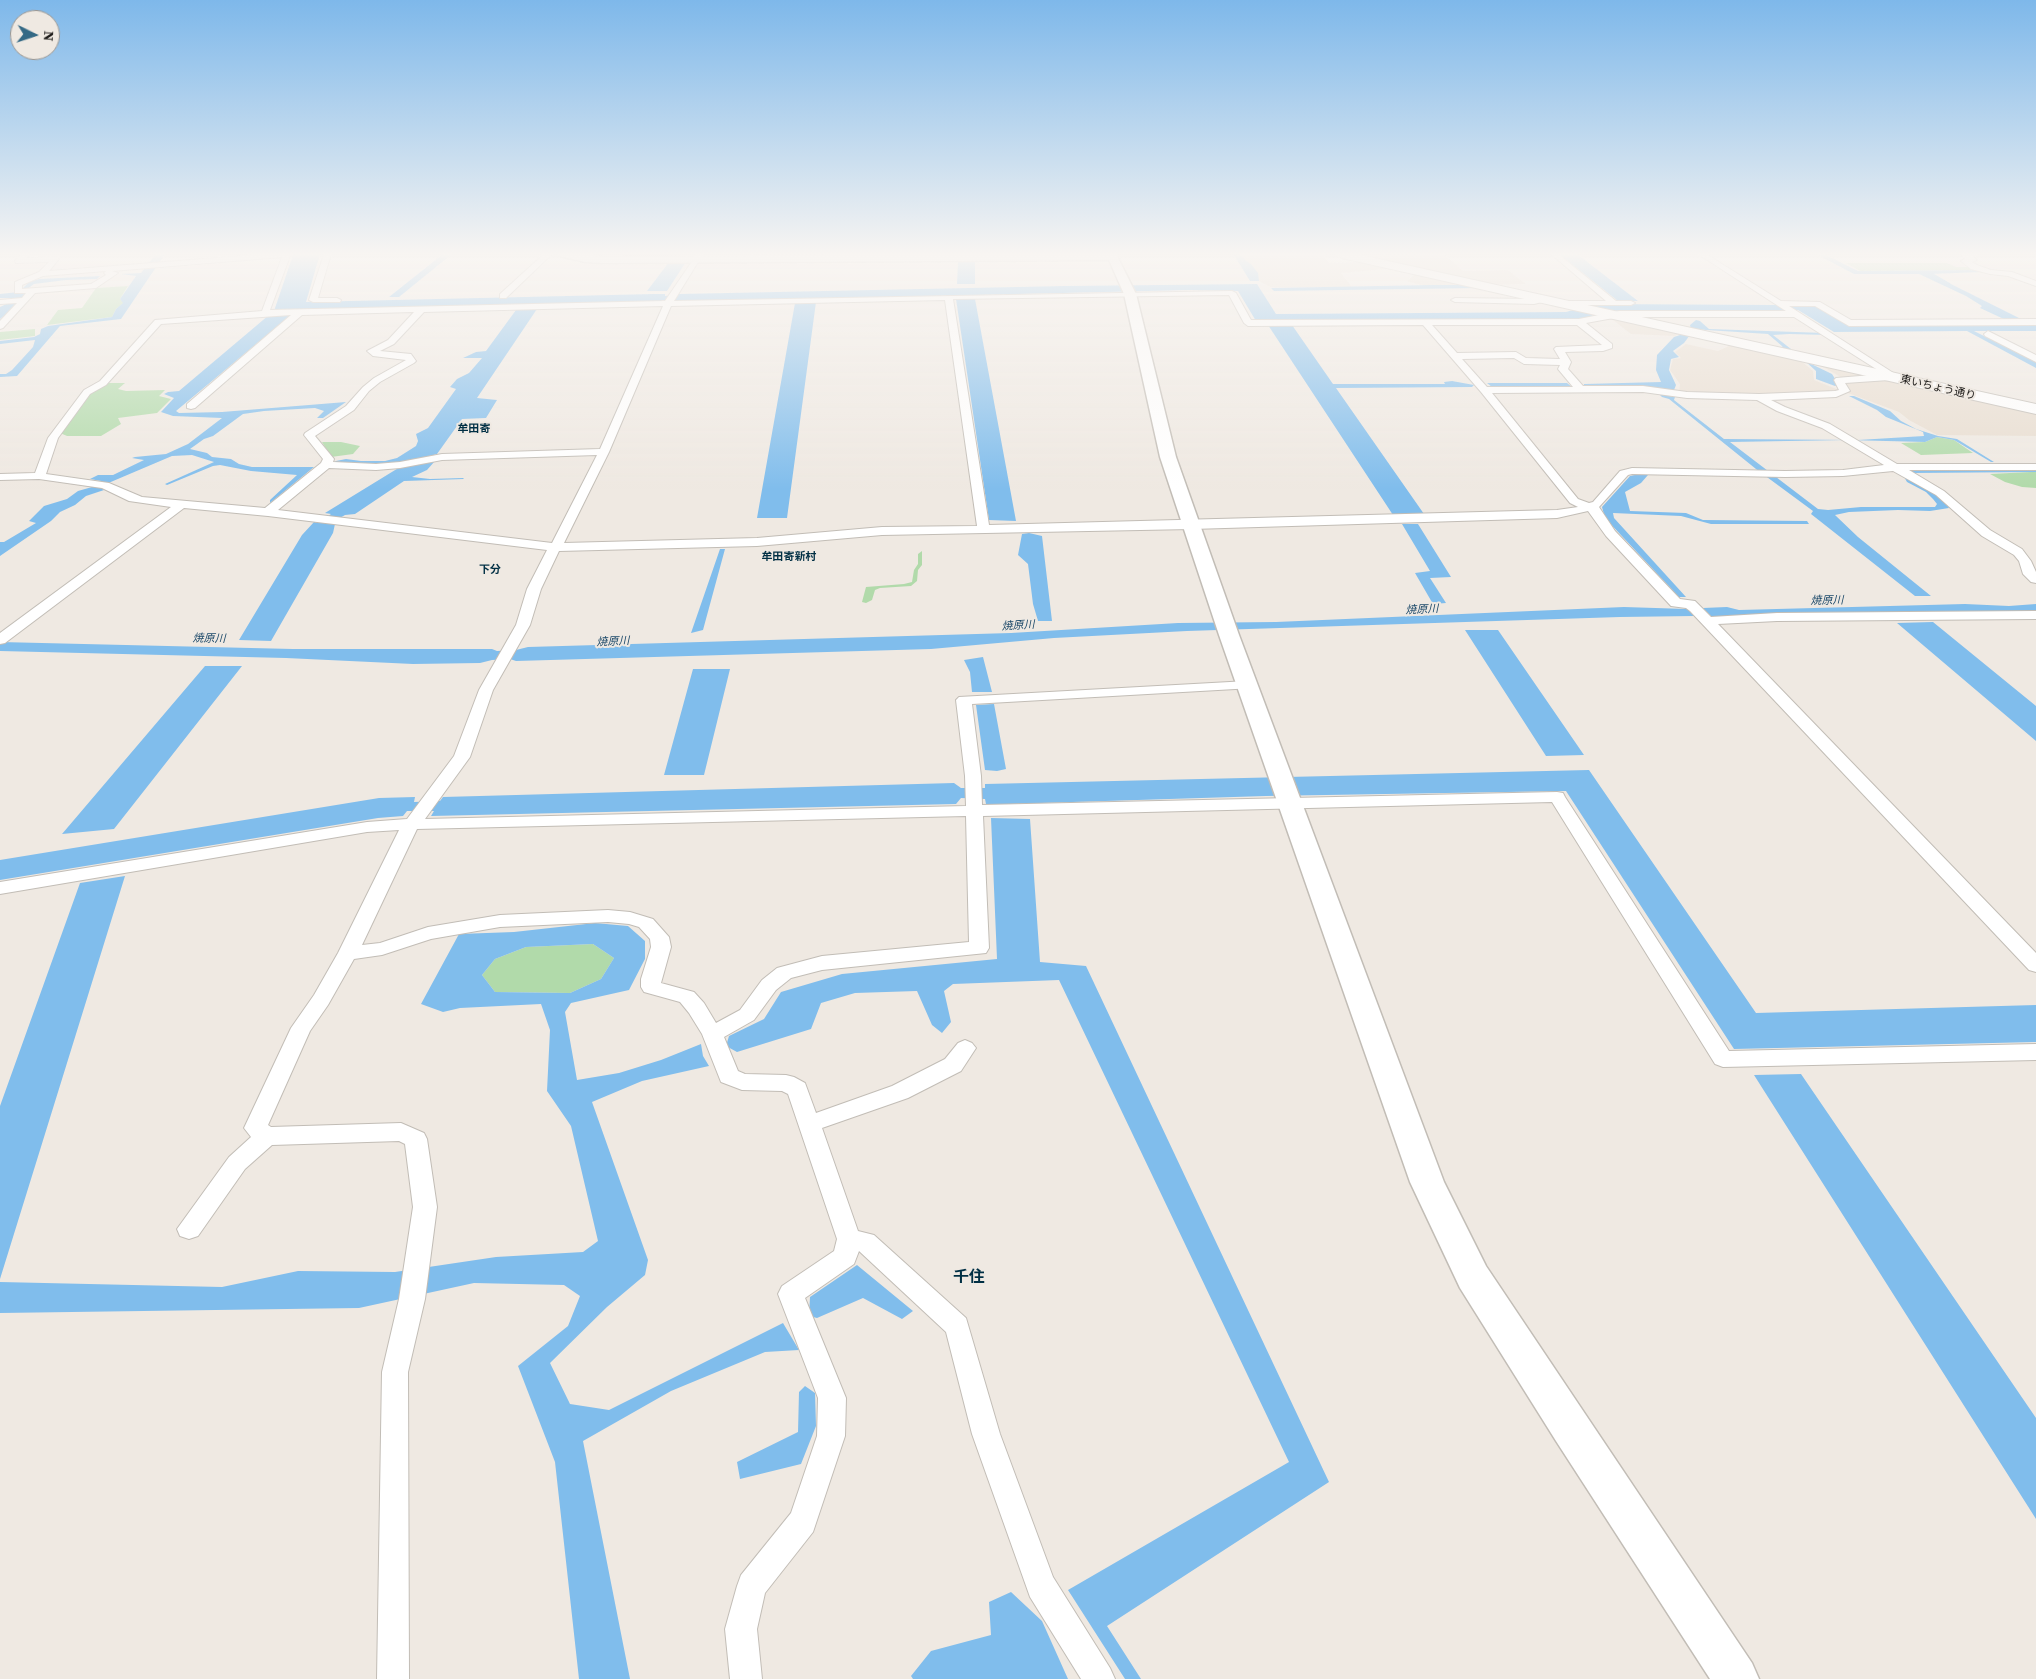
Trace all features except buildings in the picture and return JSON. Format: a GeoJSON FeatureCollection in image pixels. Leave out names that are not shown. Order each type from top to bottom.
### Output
{"type":"FeatureCollection","features":[{"type":"Feature","properties":{"kind":"main road","name":"東いちょう通り"},"geometry":{"type":"LineString","coordinates":[[1710,332],[1889,377],[2036,409]]}},
{"type":"Feature","properties":{"kind":"street"},"geometry":{"type":"LineString","coordinates":[[39,476],[53,438],[86,392],[103,382],[149,332]]}},
{"type":"Feature","properties":{"kind":"street"},"geometry":{"type":"LineString","coordinates":[[191,406],[276,332]]}},
{"type":"Feature","properties":{"kind":"street"},"geometry":{"type":"LineString","coordinates":[[268,512],[326,465],[329,459],[309,435],[350,408],[366,389],[378,380],[411,361],[408,356],[373,353],[372,351],[391,342],[400,332]]}},
{"type":"Feature","properties":{"kind":"street"},"geometry":{"type":"LineString","coordinates":[[393,1679],[395,1372],[412,1299],[425,1207],[416,1139],[402,1132],[267,1136],[256,1128],[301,1028],[321,1000],[348,953],[412,824],[462,757],[486,690],[523,625],[534,589],[604,452],[656,332]]}},
{"type":"Feature","properties":{"kind":"street"},"geometry":{"type":"LineString","coordinates":[[954,332],[983,528]]}},
{"type":"Feature","properties":{"kind":"street"},"geometry":{"type":"LineString","coordinates":[[1135,332],[1168,457],[1226,627],[1427,1182],[1473,1277],[1736,1679]]}},
{"type":"Feature","properties":{"kind":"street"},"geometry":{"type":"LineString","coordinates":[[1434,332],[1484,390],[1574,501],[1595,510],[1610,533],[1676,603],[1690,604],[1702,616],[2036,965]]}},
{"type":"Feature","properties":{"kind":"street"},"geometry":{"type":"LineString","coordinates":[[1566,362],[1559,352],[1561,348],[1603,348],[1609,346],[1592,332]]}},
{"type":"Feature","properties":{"kind":"street"},"geometry":{"type":"LineString","coordinates":[[1484,390],[1580,389],[1760,397],[1836,394],[1845,391],[1839,380],[1889,377],[1890,374],[1832,332]]}},
{"type":"Feature","properties":{"kind":"street"},"geometry":{"type":"LineString","coordinates":[[2007,334],[1984,334],[2036,359]]}},
{"type":"Feature","properties":{"kind":"street"},"geometry":{"type":"LineString","coordinates":[[1455,356],[1516,355],[1524,362],[1566,362]]}},
{"type":"Feature","properties":{"kind":"street"},"geometry":{"type":"LineString","coordinates":[[1566,362],[1563,370],[1580,389]]}},
{"type":"Feature","properties":{"kind":"street"},"geometry":{"type":"LineString","coordinates":[[1760,397],[1781,410],[1826,426],[1940,493],[1986,533],[2018,552],[2025,561],[2028,571],[2036,579]]}},
{"type":"Feature","properties":{"kind":"street"},"geometry":{"type":"LineString","coordinates":[[326,465],[376,468],[442,457],[604,452]]}},
{"type":"Feature","properties":{"kind":"street"},"geometry":{"type":"LineString","coordinates":[[0,477],[39,476],[100,484],[132,499],[180,506],[268,512],[555,547],[757,542],[882,531],[1192,525],[1557,514],[1596,504],[1624,473],[1632,471],[1776,474],[1843,473],[1897,469],[2036,467]]}},
{"type":"Feature","properties":{"kind":"street"},"geometry":{"type":"LineString","coordinates":[[1,639],[180,506]]}},
{"type":"Feature","properties":{"kind":"street"},"geometry":{"type":"LineString","coordinates":[[1702,616],[2036,615]]}},
{"type":"Feature","properties":{"kind":"street"},"geometry":{"type":"LineString","coordinates":[[712,1034],[746,1015],[769,985],[784,974],[822,963],[979,948],[974,799],[964,700],[1248,686]]}},
{"type":"Feature","properties":{"kind":"street"},"geometry":{"type":"LineString","coordinates":[[0,888],[367,827],[412,824],[974,799],[1290,803],[1557,797],[1723,1059],[2036,1052]]}},
{"type":"Feature","properties":{"kind":"street"},"geometry":{"type":"LineString","coordinates":[[348,953],[382,949],[428,934],[500,921],[608,916],[630,918],[646,923],[659,937],[661,947],[651,979],[651,987],[687,997],[697,1008],[712,1034],[729,1076],[742,1082],[786,1082],[798,1089],[849,1239],[845,1257],[791,1294],[832,1398],[831,1436],[803,1522],[752,1586],[741,1628],[746,1679]]}},
{"type":"Feature","properties":{"kind":"street"},"geometry":{"type":"LineString","coordinates":[[809,1124],[900,1092],[953,1065],[965,1048]]}},
{"type":"Feature","properties":{"kind":"street"},"geometry":{"type":"LineString","coordinates":[[189,1229],[237,1163],[267,1136]]}},
{"type":"Feature","properties":{"kind":"street"},"geometry":{"type":"LineString","coordinates":[[849,1239],[865,1242],[957,1326],[986,1434],[1041,1586],[1099,1679]]}},
{"type":"Feature","properties":{"kind":"shaded area"},"geometry":{"type":"Polygon","coordinates":[[[1629,332],[1682,333],[1674,336],[1629,332]]]}},
{"type":"Feature","properties":{"kind":"shaded area"},"geometry":{"type":"Polygon","coordinates":[[[1686,344],[1718,351],[1733,344],[1799,359],[1813,371],[1814,380],[1839,390],[1830,393],[1753,396],[1679,393],[1680,384],[1670,370],[1673,359],[1681,358],[1675,352],[1686,344]]]}},
{"type":"Feature","properties":{"kind":"shaded area"},"geometry":{"type":"Polygon","coordinates":[[[1814,362],[2036,412],[2036,436],[1937,435],[1909,420],[1899,412],[1848,393],[1850,389],[1839,376],[1814,362]]]}},
{"type":"Feature","properties":{"kind":"green space"},"geometry":{"type":"Polygon","coordinates":[[[0,332],[35,332],[35,336],[0,340],[0,332]]]}},
{"type":"Feature","properties":{"kind":"green space"},"geometry":{"type":"Polygon","coordinates":[[[108,383],[125,383],[118,389],[126,391],[165,390],[159,396],[171,399],[157,413],[118,418],[121,424],[101,436],[67,436],[60,433],[90,392],[108,383]]]}},
{"type":"Feature","properties":{"kind":"green space"},"geometry":{"type":"Polygon","coordinates":[[[1937,437],[1954,440],[1973,453],[1921,455],[1901,443],[1925,442],[1937,437]]]}},
{"type":"Feature","properties":{"kind":"green space"},"geometry":{"type":"Polygon","coordinates":[[[322,442],[341,442],[360,446],[353,454],[331,457],[322,442]]]}},
{"type":"Feature","properties":{"kind":"green space"},"geometry":{"type":"Polygon","coordinates":[[[2036,472],[2036,488],[2022,487],[2005,482],[1990,474],[2036,472]]]}},
{"type":"Feature","properties":{"kind":"green space"},"geometry":{"type":"Polygon","coordinates":[[[922,551],[922,565],[918,570],[917,581],[911,586],[880,588],[875,590],[872,600],[866,603],[862,602],[866,587],[912,582],[914,570],[918,564],[918,554],[922,551]]]}},
{"type":"Feature","properties":{"kind":"green space"},"geometry":{"type":"Polygon","coordinates":[[[593,944],[614,958],[601,979],[570,993],[495,992],[482,975],[495,959],[526,947],[593,944]]]}},
{"type":"Feature","properties":{"kind":"water"},"geometry":{"type":"Polygon","coordinates":[[[40,332],[55,332],[17,376],[0,377],[0,374],[6,374],[12,370],[33,347],[35,340],[0,344],[0,341],[34,337],[40,332]]]}},
{"type":"Feature","properties":{"kind":"water"},"geometry":{"type":"Polygon","coordinates":[[[248,332],[270,332],[176,411],[179,413],[222,412],[346,402],[323,418],[317,418],[324,411],[315,408],[243,414],[213,436],[204,439],[190,449],[207,453],[212,457],[231,459],[239,464],[252,467],[314,467],[270,503],[270,500],[297,475],[251,471],[220,465],[213,466],[167,485],[165,484],[214,462],[192,455],[172,456],[99,487],[104,490],[86,496],[75,505],[60,512],[51,521],[0,556],[0,542],[4,542],[36,523],[29,521],[44,506],[67,499],[78,491],[92,487],[101,481],[90,479],[98,475],[113,475],[144,460],[132,458],[166,454],[188,444],[222,418],[173,416],[161,412],[174,398],[164,394],[179,391],[248,332]]]}},
{"type":"Feature","properties":{"kind":"water"},"geometry":{"type":"Polygon","coordinates":[[[500,332],[521,332],[477,398],[497,400],[486,418],[462,419],[437,454],[423,458],[435,461],[427,470],[412,477],[464,479],[404,481],[355,514],[345,515],[331,523],[335,524],[333,533],[271,641],[239,640],[302,535],[314,522],[318,523],[331,514],[325,513],[400,467],[334,463],[346,459],[385,461],[397,458],[416,446],[418,441],[416,434],[428,428],[456,389],[450,387],[457,379],[469,373],[482,358],[463,358],[476,352],[486,351],[500,332]]]}},
{"type":"Feature","properties":{"kind":"water"},"geometry":{"type":"Polygon","coordinates":[[[790,332],[812,332],[787,518],[757,518],[790,332]]]}},
{"type":"Feature","properties":{"kind":"water"},"geometry":{"type":"Polygon","coordinates":[[[961,332],[981,332],[1016,521],[989,520],[961,332]]]}},
{"type":"Feature","properties":{"kind":"water"},"geometry":{"type":"Polygon","coordinates":[[[1273,332],[1297,332],[1333,384],[1445,384],[1444,382],[1452,381],[1474,385],[1472,387],[1336,388],[1424,514],[1393,515],[1273,332]]]}},
{"type":"Feature","properties":{"kind":"water"},"geometry":{"type":"Polygon","coordinates":[[[1743,332],[1806,332],[1825,333],[1828,335],[1773,335],[1791,349],[1789,351],[1784,350],[1768,334],[1743,332]]]}},
{"type":"Feature","properties":{"kind":"water"},"geometry":{"type":"Polygon","coordinates":[[[1970,332],[1977,332],[2036,362],[2036,368],[1970,332]]]}},
{"type":"Feature","properties":{"kind":"water"},"geometry":{"type":"Polygon","coordinates":[[[1683,334],[1690,335],[1684,343],[1673,351],[1679,357],[1671,359],[1669,370],[1676,385],[1674,390],[1663,391],[1669,396],[1675,397],[1674,400],[1724,439],[1858,440],[1924,436],[1923,432],[1886,417],[1877,410],[1849,396],[1854,396],[1890,411],[1901,421],[1916,429],[1938,436],[1957,439],[1994,462],[1954,440],[1937,437],[1925,442],[1847,440],[1730,442],[1818,509],[1935,507],[1937,504],[1926,492],[1907,482],[1903,475],[1931,490],[1949,508],[1930,511],[1849,512],[1835,515],[1858,537],[1931,596],[1915,596],[1811,514],[1813,511],[1756,469],[1669,399],[1662,397],[1660,395],[1664,395],[1657,389],[1586,387],[1584,385],[1661,382],[1656,370],[1657,355],[1674,337],[1683,334]]]}},
{"type":"Feature","properties":{"kind":"water"},"geometry":{"type":"Polygon","coordinates":[[[1805,361],[1832,374],[1839,385],[1835,386],[1816,379],[1816,371],[1805,361]]]}},
{"type":"Feature","properties":{"kind":"water"},"geometry":{"type":"Polygon","coordinates":[[[1487,383],[1567,383],[1572,387],[1492,387],[1487,383]]]}},
{"type":"Feature","properties":{"kind":"water"},"geometry":{"type":"Polygon","coordinates":[[[1906,469],[2036,470],[2036,472],[1911,473],[1906,469]]]}},
{"type":"Feature","properties":{"kind":"water"},"geometry":{"type":"Polygon","coordinates":[[[1644,473],[1648,475],[1641,483],[1625,492],[1630,511],[1686,513],[1703,520],[1807,521],[1809,524],[1711,524],[1681,516],[1613,513],[1614,518],[1686,597],[1679,597],[1605,518],[1602,507],[1630,476],[1644,473]]]}},
{"type":"Feature","properties":{"kind":"water"},"geometry":{"type":"Polygon","coordinates":[[[1402,524],[1418,524],[1451,577],[1430,578],[1446,603],[1433,604],[1415,573],[1430,571],[1402,524]]]}},
{"type":"Feature","properties":{"kind":"water"},"geometry":{"type":"Polygon","coordinates":[[[1029,533],[1042,536],[1052,621],[1038,621],[1033,604],[1028,564],[1018,555],[1022,534],[1029,533]]]}},
{"type":"Feature","properties":{"kind":"water"},"geometry":{"type":"Polygon","coordinates":[[[720,549],[725,549],[703,630],[691,633],[720,549]]]}},
{"type":"Feature","properties":{"kind":"water"},"geometry":{"type":"Polygon","coordinates":[[[1965,604],[2009,606],[2036,604],[2036,612],[1884,612],[1712,617],[1703,608],[1727,607],[1739,610],[1965,604]]]}},
{"type":"Feature","properties":{"kind":"water"},"geometry":{"type":"Polygon","coordinates":[[[1624,607],[1687,609],[1694,616],[1187,631],[1054,638],[931,649],[516,661],[510,659],[480,663],[413,664],[286,658],[0,651],[0,642],[293,649],[492,649],[497,651],[528,647],[1011,633],[1178,623],[1276,622],[1624,607]]]}},
{"type":"Feature","properties":{"kind":"water"},"geometry":{"type":"Polygon","coordinates":[[[1933,622],[2036,706],[2036,741],[1897,623],[1933,622]]]}},
{"type":"Feature","properties":{"kind":"water"},"geometry":{"type":"Polygon","coordinates":[[[1465,630],[1498,630],[1584,755],[1546,756],[1465,630]]]}},
{"type":"Feature","properties":{"kind":"water"},"geometry":{"type":"Polygon","coordinates":[[[983,657],[992,692],[972,692],[970,672],[964,660],[983,657]]]}},
{"type":"Feature","properties":{"kind":"water"},"geometry":{"type":"Polygon","coordinates":[[[205,666],[242,666],[114,829],[62,834],[205,666]]]}},
{"type":"Feature","properties":{"kind":"water"},"geometry":{"type":"Polygon","coordinates":[[[693,669],[730,669],[704,775],[664,775],[693,669]]]}},
{"type":"Feature","properties":{"kind":"water"},"geometry":{"type":"Polygon","coordinates":[[[994,704],[1006,769],[997,771],[985,770],[976,705],[994,704]]]}},
{"type":"Feature","properties":{"kind":"water"},"geometry":{"type":"Polygon","coordinates":[[[1589,770],[1756,1013],[2036,1005],[2036,1042],[1734,1049],[1566,791],[1266,796],[1009,804],[986,804],[985,799],[961,798],[956,804],[431,816],[434,811],[407,811],[403,816],[378,818],[0,880],[0,860],[379,798],[415,797],[414,802],[440,801],[443,797],[954,783],[961,788],[985,788],[985,784],[1589,770]]]}},
{"type":"Feature","properties":{"kind":"water"},"geometry":{"type":"Polygon","coordinates":[[[991,818],[1030,819],[1040,962],[1086,966],[1329,1482],[1107,1626],[1141,1679],[1125,1679],[1068,1590],[1289,1462],[1059,980],[953,984],[944,991],[951,1022],[942,1033],[932,1025],[917,991],[855,993],[821,1003],[811,1029],[737,1052],[726,1046],[729,1036],[764,1019],[781,992],[842,974],[997,959],[991,818]]]}},
{"type":"Feature","properties":{"kind":"water"},"geometry":{"type":"Polygon","coordinates":[[[125,876],[0,1279],[0,1106],[80,883],[125,876]]]}},
{"type":"Feature","properties":{"kind":"water"},"geometry":{"type":"Polygon","coordinates":[[[595,923],[628,926],[645,941],[645,959],[629,990],[571,1003],[565,1012],[577,1080],[619,1073],[661,1060],[701,1044],[703,1056],[709,1066],[642,1081],[592,1102],[648,1260],[645,1275],[607,1307],[550,1363],[570,1404],[609,1410],[783,1323],[799,1350],[765,1352],[671,1391],[583,1441],[630,1679],[579,1679],[555,1462],[518,1366],[568,1326],[580,1296],[564,1285],[474,1283],[359,1308],[0,1313],[0,1282],[222,1287],[298,1271],[395,1272],[496,1257],[583,1252],[598,1241],[571,1126],[547,1091],[550,1030],[541,1004],[460,1008],[443,1012],[421,1004],[459,934],[514,932],[595,923]],[[593,944],[526,947],[495,959],[482,975],[495,992],[570,993],[601,979],[614,958],[593,944]]]}},
{"type":"Feature","properties":{"kind":"water"},"geometry":{"type":"Polygon","coordinates":[[[1801,1074],[2036,1418],[2036,1519],[1754,1075],[1801,1074]]]}},
{"type":"Feature","properties":{"kind":"water"},"geometry":{"type":"Polygon","coordinates":[[[857,1265],[913,1311],[902,1319],[863,1298],[817,1318],[809,1316],[810,1297],[857,1265]]]}},
{"type":"Feature","properties":{"kind":"water"},"geometry":{"type":"Polygon","coordinates":[[[805,1386],[815,1393],[816,1426],[801,1464],[740,1479],[737,1462],[798,1432],[799,1392],[805,1386]]]}},
{"type":"Feature","properties":{"kind":"water"},"geometry":{"type":"Polygon","coordinates":[[[1011,1592],[1042,1621],[1068,1679],[913,1679],[911,1676],[931,1651],[991,1635],[989,1602],[1011,1592]]]}},
{"type":"Feature","properties":{"kind":"district","name":"牟田寄"},"geometry":{"type":"Point","coordinates":[474,429]}},
{"type":"Feature","properties":{"kind":"district","name":"牟田寄新村"},"geometry":{"type":"Point","coordinates":[789,557]}},
{"type":"Feature","properties":{"kind":"district","name":"下分"},"geometry":{"type":"Point","coordinates":[490,570]}},
{"type":"Feature","properties":{"kind":"district","name":"千住"},"geometry":{"type":"Point","coordinates":[969,1278]}},
{"type":"Feature","properties":{"kind":"water label","name":"焼原川"},"geometry":{"type":"Point","coordinates":[1827,601]}},
{"type":"Feature","properties":{"kind":"water label","name":"焼原川"},"geometry":{"type":"Point","coordinates":[1422,610]}},
{"type":"Feature","properties":{"kind":"water label","name":"焼原川"},"geometry":{"type":"Point","coordinates":[1018,626]}},
{"type":"Feature","properties":{"kind":"water label","name":"焼原川"},"geometry":{"type":"Point","coordinates":[209,639]}},
{"type":"Feature","properties":{"kind":"water label","name":"焼原川"},"geometry":{"type":"Point","coordinates":[613,642]}}]}
